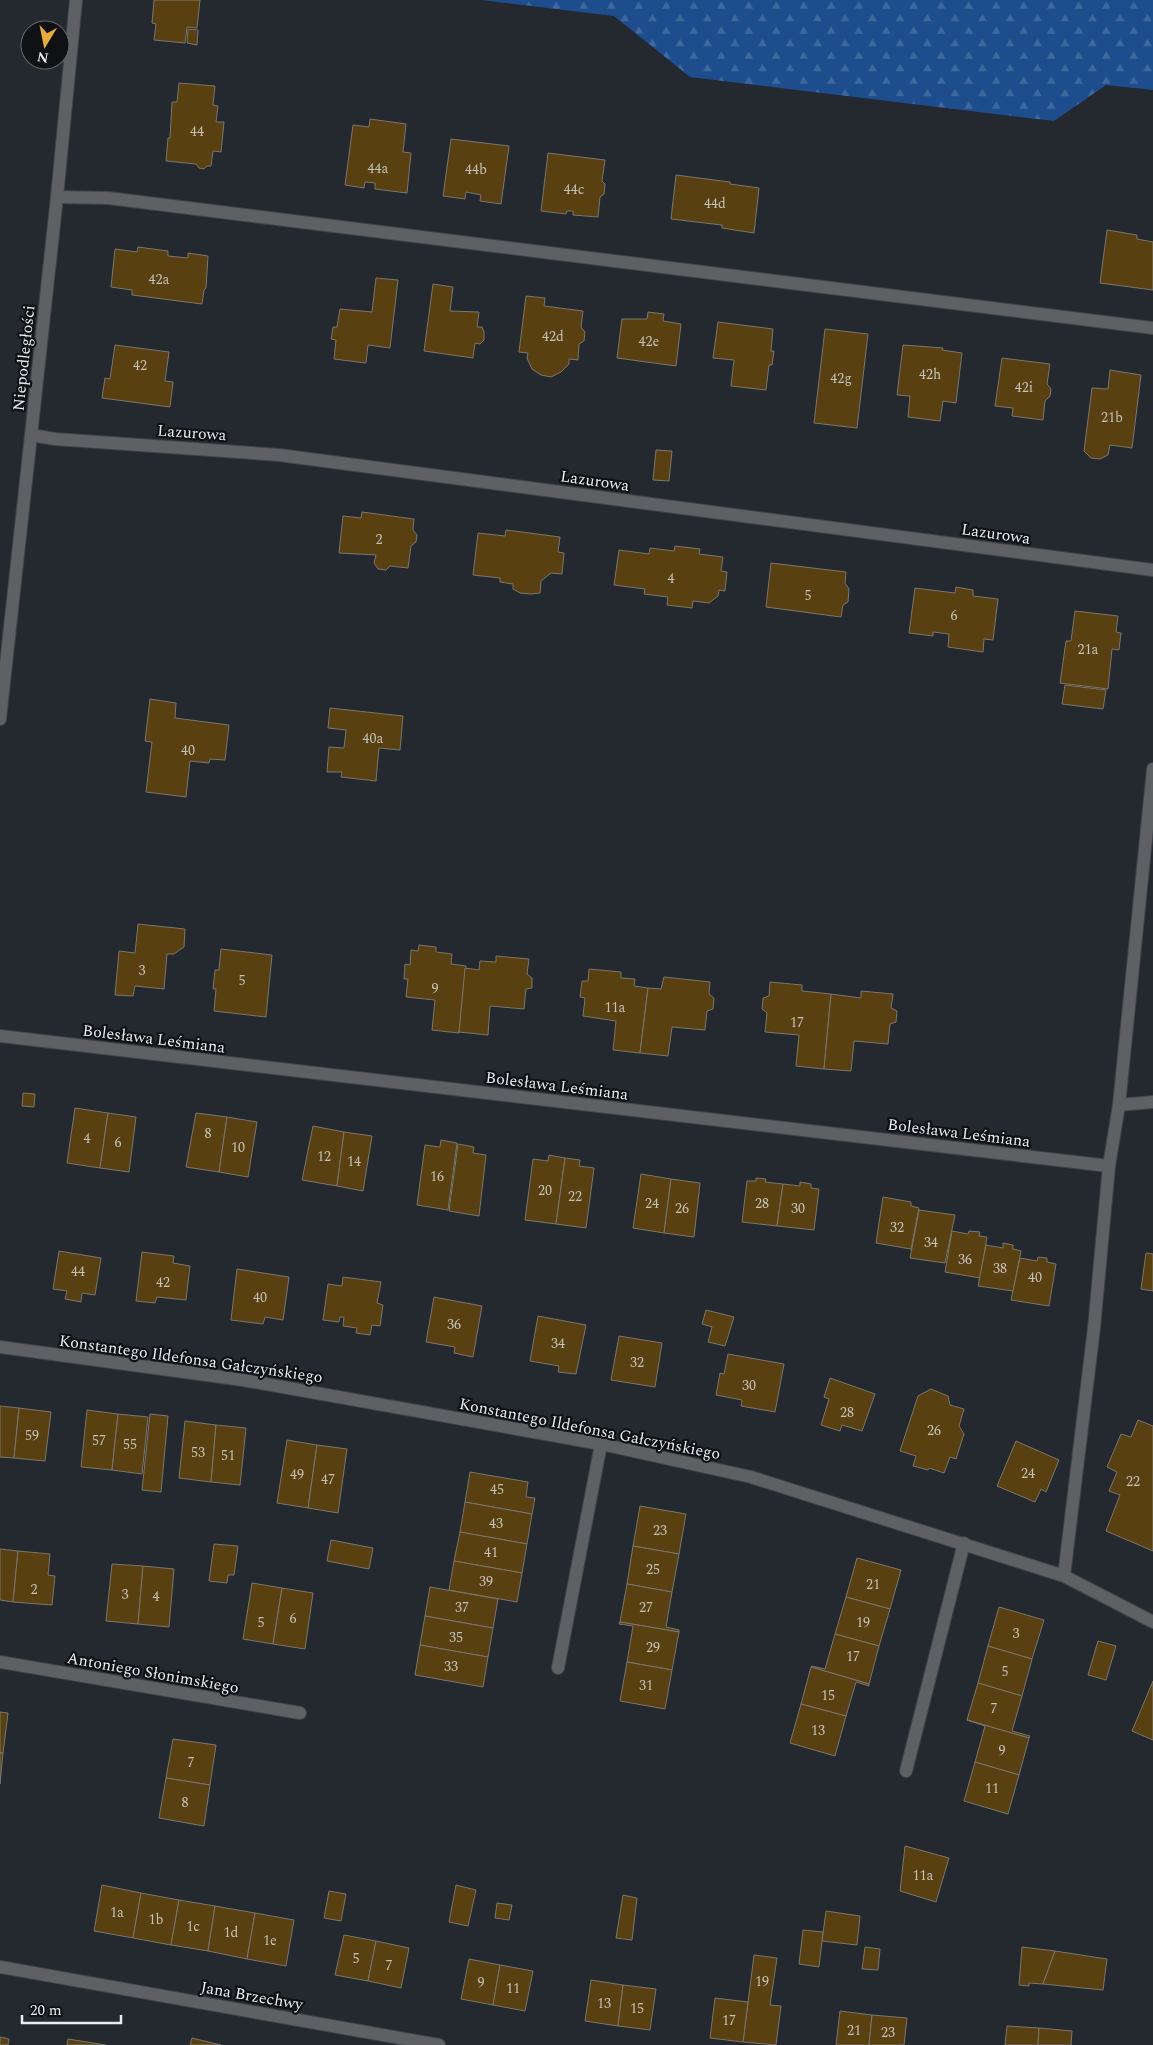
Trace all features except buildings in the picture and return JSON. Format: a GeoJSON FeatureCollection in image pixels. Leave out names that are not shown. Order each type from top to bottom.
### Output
{"type":"FeatureCollection","features":[{"type":"Feature","properties":{"kind":"street","name":"Niepodległości"},"geometry":{"type":"LineString","coordinates":[[0,719],[57,197],[76,0]]}},
{"type":"Feature","properties":{"kind":"street"},"geometry":{"type":"LineString","coordinates":[[57,197],[108,198],[1153,328]]}},
{"type":"Feature","properties":{"kind":"street","name":"Lazurowa"},"geometry":{"type":"LineString","coordinates":[[31,435],[55,439],[279,454],[1153,570]]}},
{"type":"Feature","properties":{"kind":"street"},"geometry":{"type":"LineString","coordinates":[[1064,1576],[1094,1328],[1110,1166],[1119,1105],[1153,768]]}},
{"type":"Feature","properties":{"kind":"street","name":"Bolesława Leśmiana"},"geometry":{"type":"LineString","coordinates":[[0,1036],[1110,1166]]}},
{"type":"Feature","properties":{"kind":"street"},"geometry":{"type":"LineString","coordinates":[[1119,1105],[1153,1102]]}},
{"type":"Feature","properties":{"kind":"street","name":"Konstantego Ildefonsa Gałczyńskiego"},"geometry":{"type":"LineString","coordinates":[[0,1347],[243,1380],[601,1444],[751,1477],[1064,1576],[1153,1622]]}},
{"type":"Feature","properties":{"kind":"street"},"geometry":{"type":"LineString","coordinates":[[558,1668],[601,1444]]}},
{"type":"Feature","properties":{"kind":"street"},"geometry":{"type":"LineString","coordinates":[[906,1771],[964,1543]]}},
{"type":"Feature","properties":{"kind":"street","name":"Antoniego Słonimskiego"},"geometry":{"type":"LineString","coordinates":[[0,1662],[300,1713]]}},
{"type":"Feature","properties":{"kind":"street","name":"Jana Brzechwy"},"geometry":{"type":"LineString","coordinates":[[0,1967],[439,2045]]}},
{"type":"Feature","properties":{"kind":"green space"},"geometry":{"type":"Polygon","coordinates":[[[482,0],[1153,0],[1153,90],[1106,85],[1054,121],[690,77],[614,16],[482,0]]]}}]}
